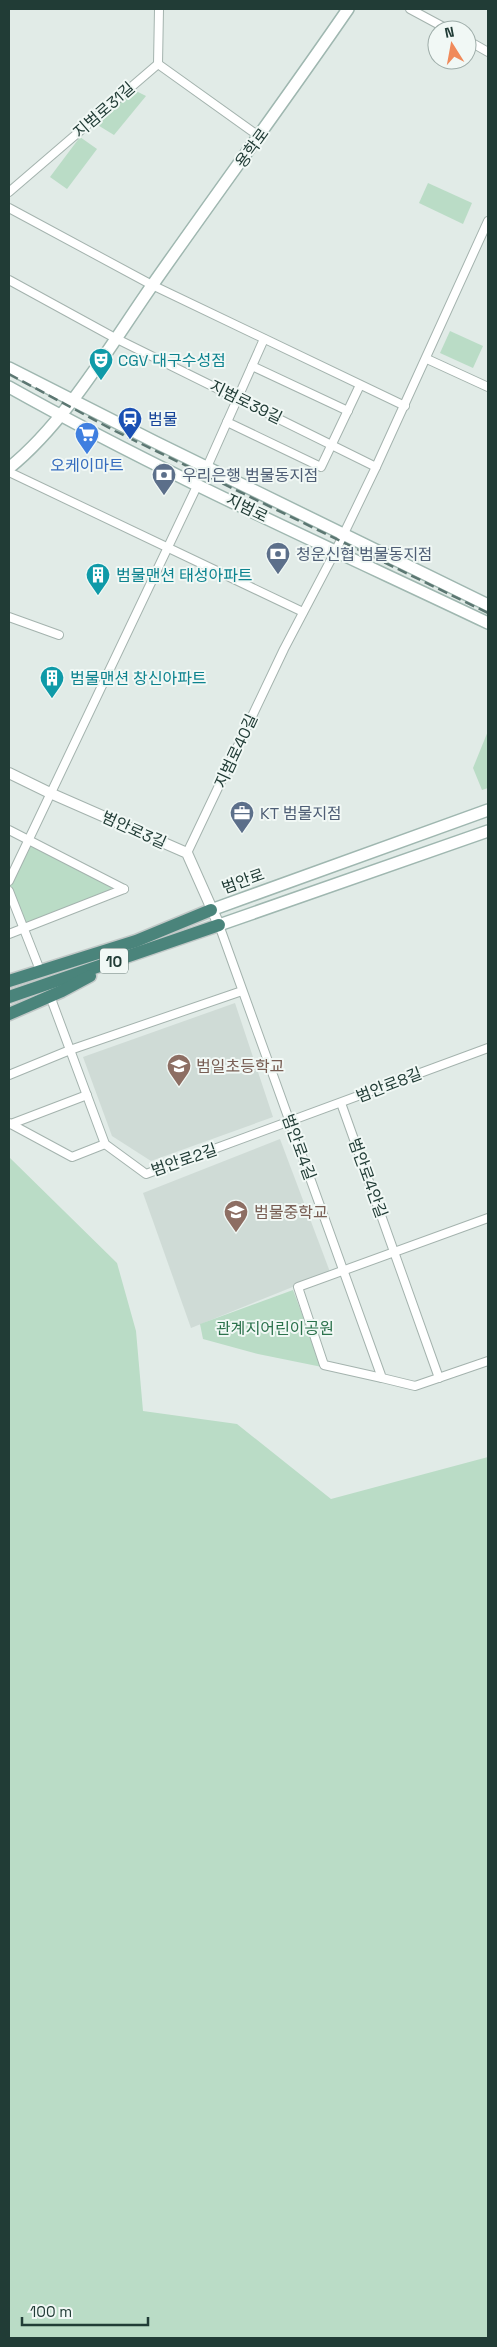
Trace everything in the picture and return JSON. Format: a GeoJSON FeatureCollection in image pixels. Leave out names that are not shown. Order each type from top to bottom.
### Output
{"type":"FeatureCollection","features":[{"type":"Feature","properties":{"kind":"highway","name":"범안로"},"geometry":{"type":"LineString","coordinates":[[9,981],[136,941],[211,910]]}},
{"type":"Feature","properties":{"kind":"highway","name":"범안로"},"geometry":{"type":"LineString","coordinates":[[9,997],[219,925]]}},
{"type":"Feature","properties":{"kind":"highway"},"geometry":{"type":"LineString","coordinates":[[9,973],[136,941]]}},
{"type":"Feature","properties":{"kind":"highway"},"geometry":{"type":"LineString","coordinates":[[9,1014],[50,996],[125,957]]}},
{"type":"Feature","properties":{"kind":"main road","name":"용학로"},"geometry":{"type":"LineString","coordinates":[[9,468],[22,457],[71,400],[260,137],[348,9]]}},
{"type":"Feature","properties":{"kind":"main road"},"geometry":{"type":"LineString","coordinates":[[9,368],[488,605]]}},
{"type":"Feature","properties":{"kind":"main road","name":"지범로"},"geometry":{"type":"LineString","coordinates":[[9,388],[59,416],[488,623]]}},
{"type":"Feature","properties":{"kind":"main road","name":"범안로"},"geometry":{"type":"LineString","coordinates":[[211,910],[488,810]]}},
{"type":"Feature","properties":{"kind":"main road","name":"범안로"},"geometry":{"type":"LineString","coordinates":[[219,925],[488,831]]}},
{"type":"Feature","properties":{"kind":"street"},"geometry":{"type":"LineString","coordinates":[[159,9],[158,64],[260,137]]}},
{"type":"Feature","properties":{"kind":"street"},"geometry":{"type":"LineString","coordinates":[[410,9],[430,20]]}},
{"type":"Feature","properties":{"kind":"street"},"geometry":{"type":"LineString","coordinates":[[477,46],[488,52]]}},
{"type":"Feature","properties":{"kind":"street","name":"지범로31길"},"geometry":{"type":"LineString","coordinates":[[9,192],[158,64]]}},
{"type":"Feature","properties":{"kind":"street"},"geometry":{"type":"LineString","coordinates":[[9,208],[152,285],[405,406]]}},
{"type":"Feature","properties":{"kind":"street"},"geometry":{"type":"LineString","coordinates":[[9,472],[302,614],[344,534],[405,406],[488,221]]}},
{"type":"Feature","properties":{"kind":"street"},"geometry":{"type":"LineString","coordinates":[[9,280],[115,338]]}},
{"type":"Feature","properties":{"kind":"street","name":"지범로39길"},"geometry":{"type":"LineString","coordinates":[[115,338],[376,467]]}},
{"type":"Feature","properties":{"kind":"street"},"geometry":{"type":"LineString","coordinates":[[207,467],[264,339]]}},
{"type":"Feature","properties":{"kind":"street"},"geometry":{"type":"LineString","coordinates":[[427,359],[488,387]]}},
{"type":"Feature","properties":{"kind":"street"},"geometry":{"type":"LineString","coordinates":[[252,366],[348,411]]}},
{"type":"Feature","properties":{"kind":"street"},"geometry":{"type":"LineString","coordinates":[[227,422],[321,467],[360,385]]}},
{"type":"Feature","properties":{"kind":"street"},"geometry":{"type":"LineString","coordinates":[[9,881],[198,484]]}},
{"type":"Feature","properties":{"kind":"street","name":"지범로40길"},"geometry":{"type":"LineString","coordinates":[[187,853],[302,614]]}},
{"type":"Feature","properties":{"kind":"street"},"geometry":{"type":"LineString","coordinates":[[9,617],[59,635]]}},
{"type":"Feature","properties":{"kind":"street","name":"범안로3길"},"geometry":{"type":"LineString","coordinates":[[9,773],[187,853],[219,925]]}},
{"type":"Feature","properties":{"kind":"street"},"geometry":{"type":"LineString","coordinates":[[9,830],[124,889],[9,934]]}},
{"type":"Feature","properties":{"kind":"street"},"geometry":{"type":"LineString","coordinates":[[9,891],[22,929],[38,965]]}},
{"type":"Feature","properties":{"kind":"street","name":"범안로4길"},"geometry":{"type":"LineString","coordinates":[[219,925],[382,1378]]}},
{"type":"Feature","properties":{"kind":"street"},"geometry":{"type":"LineString","coordinates":[[9,1075],[70,1050],[242,991]]}},
{"type":"Feature","properties":{"kind":"street"},"geometry":{"type":"LineString","coordinates":[[10,1124],[72,1157],[105,1144],[50,996]]}},
{"type":"Feature","properties":{"kind":"street","name":"범안로8길"},"geometry":{"type":"LineString","coordinates":[[290,1122],[488,1048]]}},
{"type":"Feature","properties":{"kind":"street"},"geometry":{"type":"LineString","coordinates":[[10,1124],[87,1095]]}},
{"type":"Feature","properties":{"kind":"street","name":"범안로4안길"},"geometry":{"type":"LineString","coordinates":[[341,1103],[439,1378]]}},
{"type":"Feature","properties":{"kind":"street","name":"범안로2길"},"geometry":{"type":"LineString","coordinates":[[105,1144],[146,1174],[290,1122]]}},
{"type":"Feature","properties":{"kind":"street"},"geometry":{"type":"LineString","coordinates":[[488,1218],[298,1288],[324,1365],[415,1386],[488,1361]]}},
{"type":"Feature","properties":{"kind":"shaded area","name":"범일초등학교"},"geometry":{"type":"Polygon","coordinates":[[[235,1003],[273,1117],[151,1161],[112,1136],[83,1057],[235,1003]]]}},
{"type":"Feature","properties":{"kind":"shaded area","name":"범물중학교"},"geometry":{"type":"Polygon","coordinates":[[[280,1139],[330,1272],[191,1328],[143,1193],[280,1139]]]}},
{"type":"Feature","properties":{"kind":"green space"},"geometry":{"type":"Polygon","coordinates":[[[134,90],[146,96],[114,135],[96,124],[134,90]]]}},
{"type":"Feature","properties":{"kind":"green space"},"geometry":{"type":"Polygon","coordinates":[[[80,137],[97,149],[67,189],[50,177],[80,137]]]}},
{"type":"Feature","properties":{"kind":"green space"},"geometry":{"type":"Polygon","coordinates":[[[428,183],[472,203],[463,224],[419,203],[428,183]]]}},
{"type":"Feature","properties":{"kind":"green space"},"geometry":{"type":"Polygon","coordinates":[[[450,331],[483,346],[473,368],[440,353],[450,331]]]}},
{"type":"Feature","properties":{"kind":"green space"},"geometry":{"type":"Polygon","coordinates":[[[488,731],[488,788],[482,790],[473,768],[488,731]]]}},
{"type":"Feature","properties":{"kind":"green space"},"geometry":{"type":"Polygon","coordinates":[[[31,846],[111,887],[111,890],[27,923],[23,921],[10,885],[31,846]]]}},
{"type":"Feature","properties":{"kind":"green space"},"geometry":{"type":"Polygon","coordinates":[[[9,1157],[117,1263],[136,1331],[143,1411],[237,1424],[331,1499],[488,1457],[488,2338],[9,2338],[9,1157]]]}},
{"type":"Feature","properties":{"kind":"green space","name":"관계지어린이공원"},"geometry":{"type":"Polygon","coordinates":[[[293,1290],[322,1367],[258,1354],[203,1339],[200,1324],[293,1290]]]}},
{"type":"Feature","properties":{"kind":"railway"},"geometry":{"type":"LineString","coordinates":[[9,374],[115,431],[488,613]]}},
{"type":"Feature","properties":{"kind":"place","name":"CGV 대구수성점"},"geometry":{"type":"Point","coordinates":[101,381]}},
{"type":"Feature","properties":{"kind":"place","name":"범물"},"geometry":{"type":"Point","coordinates":[130,440]}},
{"type":"Feature","properties":{"kind":"place","name":"오케이마트"},"geometry":{"type":"Point","coordinates":[87,455]}},
{"type":"Feature","properties":{"kind":"place","name":"우리은행 범물동지점"},"geometry":{"type":"Point","coordinates":[164,496]}},
{"type":"Feature","properties":{"kind":"place","name":"청운신협 범물동지점"},"geometry":{"type":"Point","coordinates":[278,575]}},
{"type":"Feature","properties":{"kind":"place","name":"범물맨션 태성아파트"},"geometry":{"type":"Point","coordinates":[98,596]}},
{"type":"Feature","properties":{"kind":"place","name":"범물맨션 창신아파트"},"geometry":{"type":"Point","coordinates":[52,699]}},
{"type":"Feature","properties":{"kind":"place","name":"KT 범물지점"},"geometry":{"type":"Point","coordinates":[242,834]}},
{"type":"Feature","properties":{"kind":"place","name":"범일초등학교"},"geometry":{"type":"Point","coordinates":[179,1087]}},
{"type":"Feature","properties":{"kind":"place","name":"범물중학교"},"geometry":{"type":"Point","coordinates":[236,1233]}}]}
